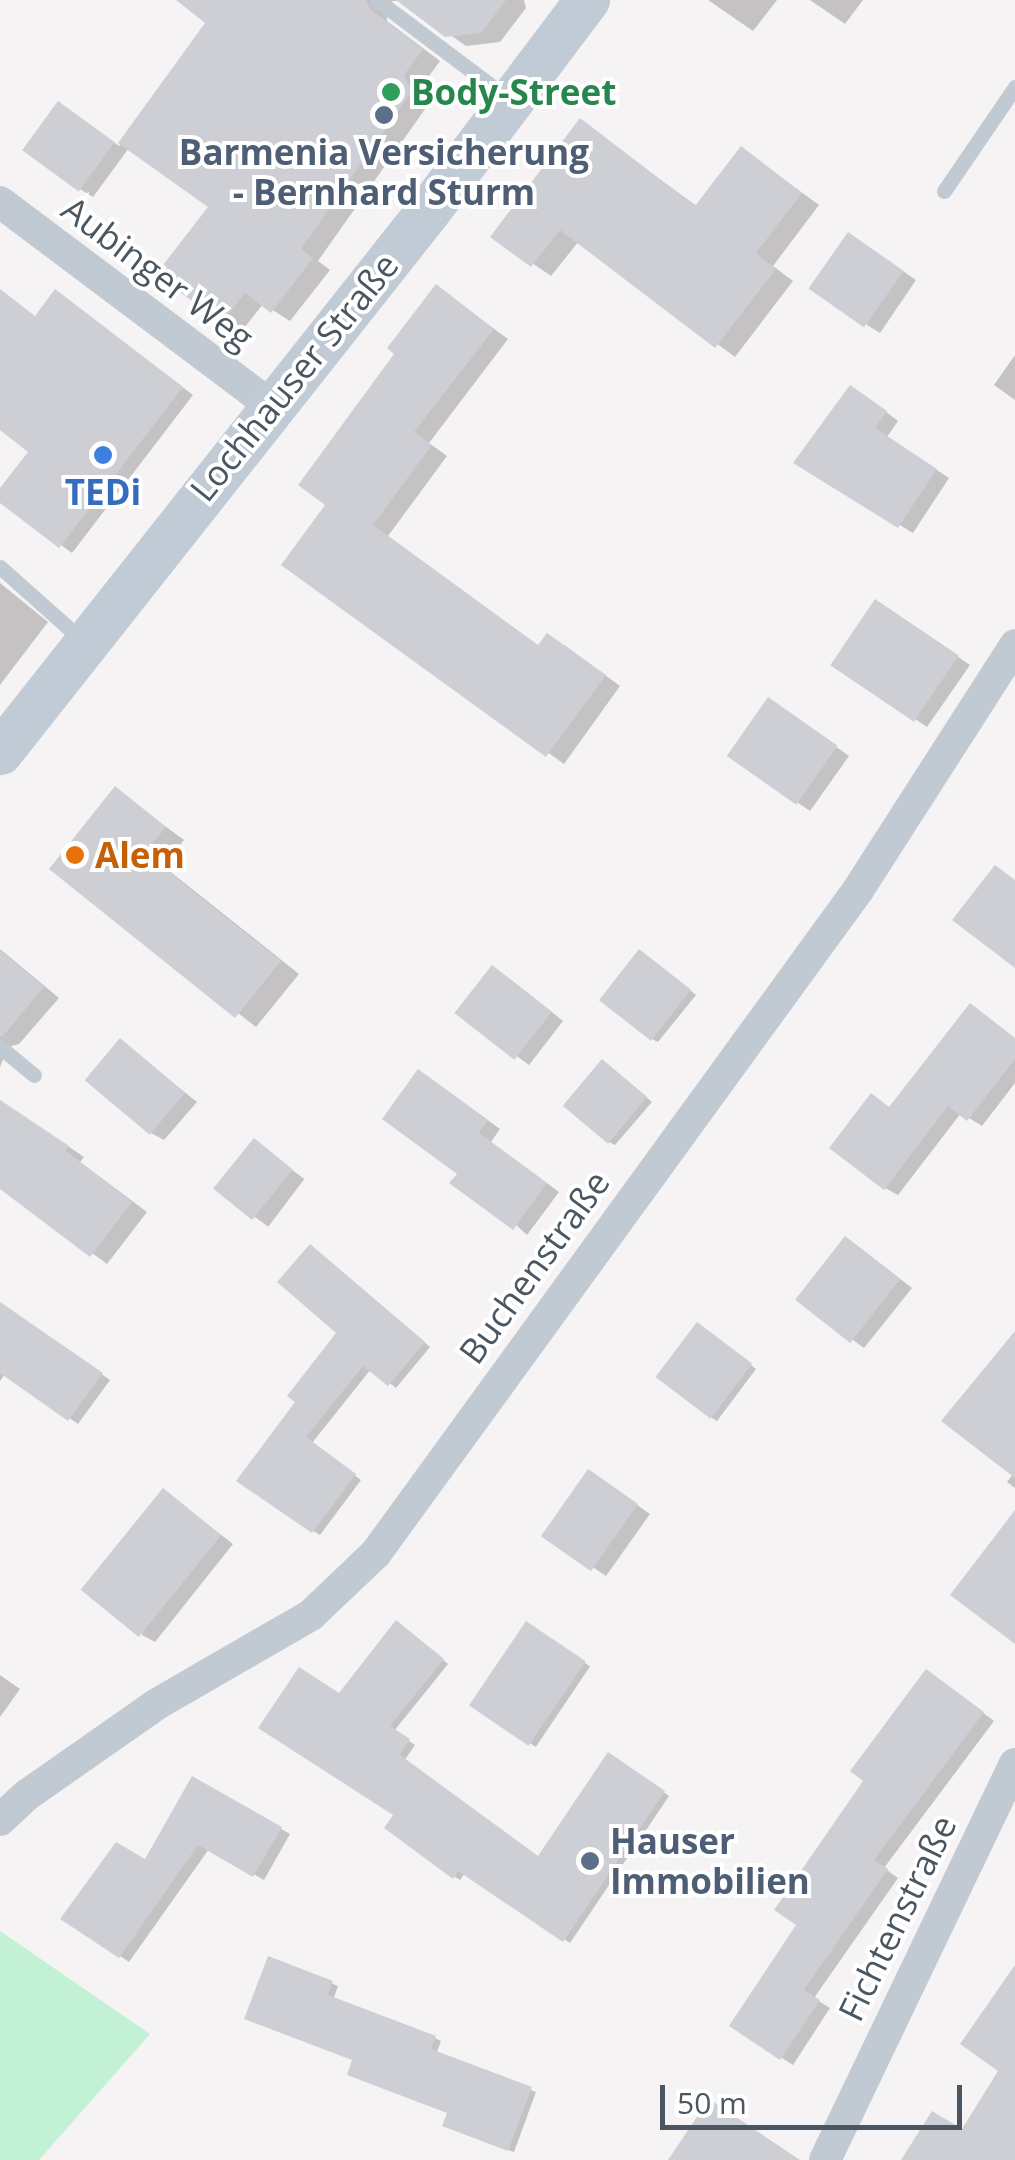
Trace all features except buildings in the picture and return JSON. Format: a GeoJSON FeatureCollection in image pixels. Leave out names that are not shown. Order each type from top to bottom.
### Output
{"type":"FeatureCollection","features":[{"type":"Feature","properties":{"kind":"street","name":"Lochhauser Straße"},"geometry":{"type":"LineString","coordinates":[[0,752],[426,212],[587,0]]}},
{"type":"Feature","properties":{"kind":"street","name":"Aubinger Weg"},"geometry":{"type":"LineString","coordinates":[[0,202],[270,405]]}},
{"type":"Feature","properties":{"kind":"street","name":"Buchenstraße"},"geometry":{"type":"LineString","coordinates":[[0,1820],[27,1795],[157,1704],[311,1614],[376,1553],[858,890],[1015,645]]}},
{"type":"Feature","properties":{"kind":"street","name":"Fichtenstraße"},"geometry":{"type":"LineString","coordinates":[[825,2160],[1015,1764]]}},
{"type":"Feature","properties":{"kind":"lane"},"geometry":{"type":"LineString","coordinates":[[377,0],[509,99]]}},
{"type":"Feature","properties":{"kind":"lane"},"geometry":{"type":"LineString","coordinates":[[944,191],[1015,87]]}},
{"type":"Feature","properties":{"kind":"lane"},"geometry":{"type":"LineString","coordinates":[[0,567],[85,643]]}},
{"type":"Feature","properties":{"kind":"lane"},"geometry":{"type":"LineString","coordinates":[[0,1047],[34,1075]]}},
{"type":"Feature","properties":{"kind":"green space"},"geometry":{"type":"Polygon","coordinates":[[[0,1931],[150,2034],[39,2160],[0,2160],[0,1931]]]}},
{"type":"Feature","properties":{"kind":"place","name":"Body-Street"},"geometry":{"type":"Point","coordinates":[391,92]}},
{"type":"Feature","properties":{"kind":"place","name":"Barmenia Versicherung - Bernhard Sturm"},"geometry":{"type":"Point","coordinates":[384,115]}},
{"type":"Feature","properties":{"kind":"place","name":"TEDi"},"geometry":{"type":"Point","coordinates":[103,455]}},
{"type":"Feature","properties":{"kind":"place","name":"Alem"},"geometry":{"type":"Point","coordinates":[75,855]}},
{"type":"Feature","properties":{"kind":"place","name":"Hauser Immobilien"},"geometry":{"type":"Point","coordinates":[590,1861]}}]}
